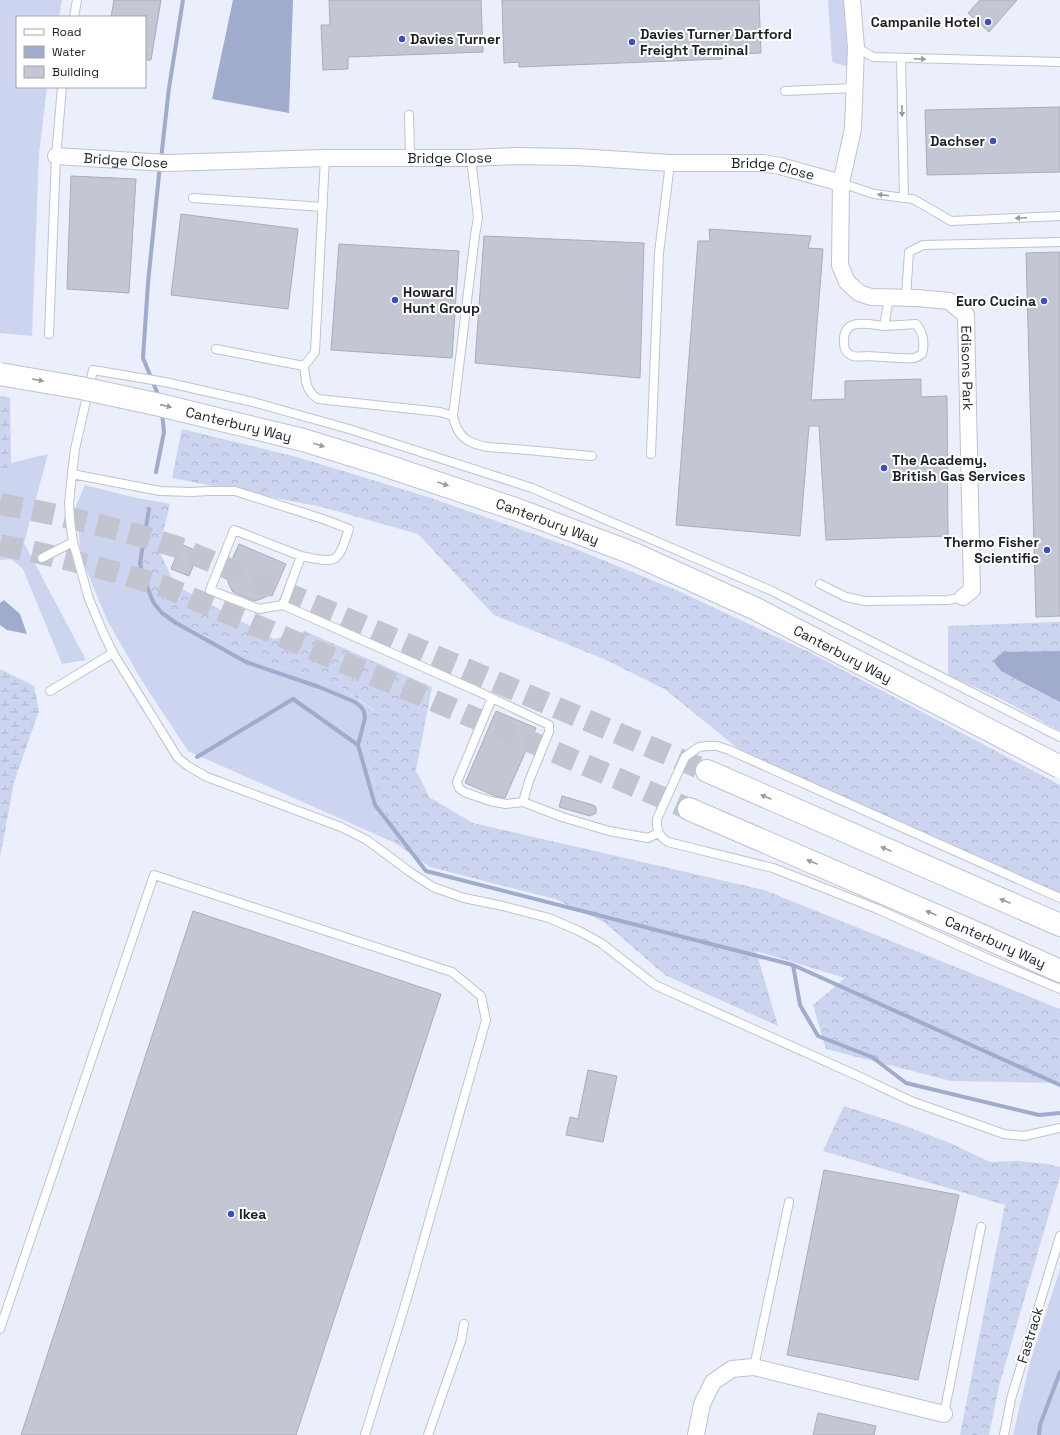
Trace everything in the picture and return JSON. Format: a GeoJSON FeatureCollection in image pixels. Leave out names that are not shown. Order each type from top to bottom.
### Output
{"type":"FeatureCollection","features":[{"type":"Feature","properties":{"kind":"highway","name":"Canterbury Way"},"geometry":{"type":"LineString","coordinates":[[0,374],[81,388],[160,405],[303,440],[381,464],[518,510],[632,554],[756,609],[1060,767]]}},
{"type":"Feature","properties":{"kind":"highway"},"geometry":{"type":"LineString","coordinates":[[706,771],[1060,925]]}},
{"type":"Feature","properties":{"kind":"highway","name":"Canterbury Way"},"geometry":{"type":"LineString","coordinates":[[689,809],[960,926],[1060,971]]}},
{"type":"Feature","properties":{"kind":"street","name":"Edisons Park"},"geometry":{"type":"LineString","coordinates":[[852,0],[856,47],[853,129],[841,183],[840,265],[847,282],[859,293],[871,297],[948,301],[966,315],[972,590],[963,597]]}},
{"type":"Feature","properties":{"kind":"street","name":"Bridge Close"},"geometry":{"type":"LineString","coordinates":[[56,156],[158,163],[324,158],[471,158],[516,156],[670,163],[763,163],[780,166],[841,183]]}},
{"type":"Feature","properties":{"kind":"street"},"geometry":{"type":"LineString","coordinates":[[696,1435],[702,1404],[713,1382],[732,1369],[754,1367],[944,1414]]}},
{"type":"Feature","properties":{"kind":"lane"},"geometry":{"type":"LineString","coordinates":[[74,16],[77,0]]}},
{"type":"Feature","properties":{"kind":"lane"},"geometry":{"type":"LineString","coordinates":[[856,47],[873,57],[1060,62]]}},
{"type":"Feature","properties":{"kind":"lane"},"geometry":{"type":"LineString","coordinates":[[901,58],[904,198]]}},
{"type":"Feature","properties":{"kind":"lane"},"geometry":{"type":"LineString","coordinates":[[49,334],[56,156],[62,88]]}},
{"type":"Feature","properties":{"kind":"lane"},"geometry":{"type":"LineString","coordinates":[[785,91],[854,88]]}},
{"type":"Feature","properties":{"kind":"lane"},"geometry":{"type":"LineString","coordinates":[[410,115],[410,157]]}},
{"type":"Feature","properties":{"kind":"lane"},"geometry":{"type":"LineString","coordinates":[[324,158],[323,207],[315,352],[304,366],[306,382],[310,393],[318,399],[440,412],[453,416]]}},
{"type":"Feature","properties":{"kind":"lane"},"geometry":{"type":"LineString","coordinates":[[471,158],[478,218],[453,416],[455,426],[462,436],[468,441],[486,448],[504,448],[592,456]]}},
{"type":"Feature","properties":{"kind":"lane"},"geometry":{"type":"LineString","coordinates":[[651,454],[659,253],[670,163]]}},
{"type":"Feature","properties":{"kind":"lane"},"geometry":{"type":"LineString","coordinates":[[841,183],[874,194],[913,199],[951,221],[1060,216]]}},
{"type":"Feature","properties":{"kind":"lane"},"geometry":{"type":"LineString","coordinates":[[193,198],[323,207]]}},
{"type":"Feature","properties":{"kind":"lane"},"geometry":{"type":"LineString","coordinates":[[906,298],[909,252],[923,245],[1060,242]]}},
{"type":"Feature","properties":{"kind":"lane"},"geometry":{"type":"LineString","coordinates":[[884,326],[889,298]]}},
{"type":"Feature","properties":{"kind":"lane"},"geometry":{"type":"LineString","coordinates":[[862,324],[884,326],[916,324],[922,337],[924,348],[922,354],[916,358],[853,356],[846,351],[844,346],[844,334],[848,327],[862,324]]}},
{"type":"Feature","properties":{"kind":"lane"},"geometry":{"type":"LineString","coordinates":[[216,349],[304,366]]}},
{"type":"Feature","properties":{"kind":"lane"},"geometry":{"type":"LineString","coordinates":[[1060,737],[772,591],[532,488],[349,429],[253,402],[165,382],[93,370],[72,474],[69,503],[73,542],[89,599],[113,652],[178,758],[188,766],[207,777],[341,827],[367,840],[410,872],[433,886],[464,898],[549,918],[579,930],[600,943],[655,985],[911,1101],[1004,1134],[1024,1136],[1060,1128]]}},
{"type":"Feature","properties":{"kind":"lane"},"geometry":{"type":"LineString","coordinates":[[72,474],[160,491],[235,491],[323,519],[349,529],[341,552],[336,558],[330,561],[301,556],[234,530],[210,590],[258,609],[283,605],[492,698],[549,726],[549,732],[529,781],[523,802]]}},
{"type":"Feature","properties":{"kind":"lane"},"geometry":{"type":"LineString","coordinates":[[42,558],[73,542]]}},
{"type":"Feature","properties":{"kind":"lane"},"geometry":{"type":"LineString","coordinates":[[283,605],[301,556]]}},
{"type":"Feature","properties":{"kind":"lane"},"geometry":{"type":"LineString","coordinates":[[820,584],[846,597],[865,601],[948,600],[963,597]]}},
{"type":"Feature","properties":{"kind":"lane"},"geometry":{"type":"LineString","coordinates":[[50,691],[113,652]]}},
{"type":"Feature","properties":{"kind":"lane"},"geometry":{"type":"LineString","coordinates":[[492,698],[457,782],[459,788],[464,792],[490,801],[506,804],[523,802],[562,817],[609,832],[648,838],[658,833]]}},
{"type":"Feature","properties":{"kind":"lane"},"geometry":{"type":"LineString","coordinates":[[1060,898],[729,750],[717,746],[699,748],[685,757],[657,819],[656,826],[658,833],[668,842],[773,868],[875,908],[1060,989]]}},
{"type":"Feature","properties":{"kind":"lane"},"geometry":{"type":"LineString","coordinates":[[0,1329],[154,875],[452,972],[481,996],[486,1020],[408,1295],[365,1435]]}},
{"type":"Feature","properties":{"kind":"lane"},"geometry":{"type":"LineString","coordinates":[[754,1367],[789,1202]]}},
{"type":"Feature","properties":{"kind":"lane"},"geometry":{"type":"LineString","coordinates":[[944,1414],[981,1227]]}},
{"type":"Feature","properties":{"kind":"lane","name":"Fastrack"},"geometry":{"type":"LineString","coordinates":[[1004,1435],[1011,1399],[1060,1236]]}},
{"type":"Feature","properties":{"kind":"lane"},"geometry":{"type":"LineString","coordinates":[[428,1435],[461,1341],[464,1324]]}},
{"type":"Feature","properties":{"kind":"green space"},"geometry":{"type":"Polygon","coordinates":[[[0,0],[62,0],[59,16],[16,16],[16,88],[47,88],[39,154],[32,336],[0,333],[0,0]]]}},
{"type":"Feature","properties":{"kind":"green space"},"geometry":{"type":"Polygon","coordinates":[[[828,0],[843,0],[847,22],[849,67],[832,61],[828,0]]]}},
{"type":"Feature","properties":{"kind":"green space"},"geometry":{"type":"Polygon","coordinates":[[[0,396],[10,398],[11,463],[0,479],[0,396]]]}},
{"type":"Feature","properties":{"kind":"green space"},"geometry":{"type":"Polygon","coordinates":[[[182,429],[297,457],[428,497],[571,547],[676,590],[811,653],[1060,785],[1060,898],[752,760],[666,690],[604,659],[494,615],[418,534],[322,507],[172,478],[182,429]]]}},
{"type":"Feature","properties":{"kind":"green space"},"geometry":{"type":"Polygon","coordinates":[[[48,454],[24,543],[86,660],[62,664],[23,569],[11,559],[0,560],[0,479],[11,463],[48,454]]]}},
{"type":"Feature","properties":{"kind":"green space"},"geometry":{"type":"Polygon","coordinates":[[[85,485],[132,497],[170,504],[145,506],[176,623],[265,662],[334,683],[374,711],[364,749],[395,843],[188,751],[142,681],[107,620],[81,557],[76,506],[85,485]]]}},
{"type":"Feature","properties":{"kind":"green space"},"geometry":{"type":"Polygon","coordinates":[[[170,504],[159,550],[175,585],[274,639],[305,631],[432,687],[416,770],[429,797],[473,823],[764,890],[1060,1009],[1060,1083],[951,1081],[826,1049],[813,1005],[845,978],[756,951],[778,1026],[665,975],[604,922],[555,899],[430,867],[395,843],[364,749],[374,710],[334,683],[265,662],[176,623],[162,613],[153,602],[139,575],[145,505],[170,504]]]}},
{"type":"Feature","properties":{"kind":"green space"},"geometry":{"type":"Polygon","coordinates":[[[1060,622],[1060,731],[999,698],[948,675],[948,626],[1060,622]]]}},
{"type":"Feature","properties":{"kind":"green space"},"geometry":{"type":"Polygon","coordinates":[[[0,669],[34,686],[39,711],[14,782],[0,858],[0,669]]]}},
{"type":"Feature","properties":{"kind":"green space"},"geometry":{"type":"Polygon","coordinates":[[[844,1106],[900,1124],[950,1143],[990,1162],[1017,1161],[1048,1164],[1060,1167],[1060,1176],[999,1386],[989,1435],[960,1435],[1005,1205],[823,1151],[844,1106]]]}},
{"type":"Feature","properties":{"kind":"green space"},"geometry":{"type":"Polygon","coordinates":[[[1060,1269],[1060,1435],[1013,1435],[1030,1362],[1060,1269]]]}},
{"type":"Feature","properties":{"kind":"water"},"geometry":{"type":"Polygon","coordinates":[[[233,0],[293,0],[289,113],[212,99],[233,0]]]}},
{"type":"Feature","properties":{"kind":"water"},"geometry":{"type":"Polygon","coordinates":[[[4,600],[20,614],[27,634],[7,630],[0,625],[0,603],[4,600]]]}},
{"type":"Feature","properties":{"kind":"water"},"geometry":{"type":"Polygon","coordinates":[[[1060,651],[1060,702],[1001,671],[993,661],[1003,652],[1060,651]]]}},
{"type":"Feature","properties":{"kind":"building"},"geometry":{"type":"Polygon","coordinates":[[[114,0],[161,0],[151,60],[146,60],[146,16],[111,16],[114,0]]]}},
{"type":"Feature","properties":{"kind":"building","name":"Davies Turner"},"geometry":{"type":"Polygon","coordinates":[[[329,0],[481,0],[483,52],[348,57],[348,69],[323,70],[321,25],[330,25],[329,0]]]}},
{"type":"Feature","properties":{"kind":"building","name":"Davies Turner Dartford Freight Terminal"},"geometry":{"type":"Polygon","coordinates":[[[502,0],[759,0],[761,53],[722,55],[722,59],[519,67],[519,62],[504,63],[502,0]]]}},
{"type":"Feature","properties":{"kind":"building","name":"Campanile Hotel"},"geometry":{"type":"Polygon","coordinates":[[[980,0],[1017,0],[989,32],[968,13],[980,0]]]}},
{"type":"Feature","properties":{"kind":"building","name":"Dachser"},"geometry":{"type":"Polygon","coordinates":[[[1060,107],[1060,172],[927,175],[925,110],[1060,107]]]}},
{"type":"Feature","properties":{"kind":"building"},"geometry":{"type":"Polygon","coordinates":[[[71,176],[136,179],[129,293],[67,289],[71,176]]]}},
{"type":"Feature","properties":{"kind":"building"},"geometry":{"type":"Polygon","coordinates":[[[181,214],[298,229],[288,309],[171,295],[181,214]]]}},
{"type":"Feature","properties":{"kind":"building"},"geometry":{"type":"Polygon","coordinates":[[[709,229],[811,236],[808,248],[823,249],[811,400],[845,399],[845,381],[921,379],[921,397],[947,396],[948,536],[826,540],[819,426],[809,426],[800,536],[676,525],[698,241],[710,241],[709,229]]]}},
{"type":"Feature","properties":{"kind":"building"},"geometry":{"type":"Polygon","coordinates":[[[484,236],[644,243],[640,378],[475,363],[484,236]]]}},
{"type":"Feature","properties":{"kind":"building","name":"Howard Hunt Group"},"geometry":{"type":"Polygon","coordinates":[[[339,244],[459,251],[452,358],[331,350],[339,244]]]}},
{"type":"Feature","properties":{"kind":"building"},"geometry":{"type":"Polygon","coordinates":[[[1060,252],[1060,616],[1036,617],[1026,253],[1060,252]]]}},
{"type":"Feature","properties":{"kind":"building"},"geometry":{"type":"Polygon","coordinates":[[[181,544],[199,552],[189,576],[171,569],[181,544]]]}},
{"type":"Feature","properties":{"kind":"building"},"geometry":{"type":"Polygon","coordinates":[[[239,544],[286,564],[272,596],[269,595],[254,601],[233,592],[229,585],[226,573],[239,544]]]}},
{"type":"Feature","properties":{"kind":"building"},"geometry":{"type":"Polygon","coordinates":[[[496,711],[536,728],[505,798],[495,796],[465,783],[496,711]]]}},
{"type":"Feature","properties":{"kind":"building"},"geometry":{"type":"Polygon","coordinates":[[[562,796],[593,805],[596,807],[596,813],[590,816],[559,807],[562,796]]]}},
{"type":"Feature","properties":{"kind":"building","name":"Ikea"},"geometry":{"type":"Polygon","coordinates":[[[193,911],[441,994],[296,1435],[21,1435],[193,911]]]}},
{"type":"Feature","properties":{"kind":"building"},"geometry":{"type":"Polygon","coordinates":[[[588,1070],[617,1076],[603,1142],[566,1135],[570,1117],[578,1119],[588,1070]]]}},
{"type":"Feature","properties":{"kind":"building"},"geometry":{"type":"Polygon","coordinates":[[[824,1170],[959,1195],[918,1380],[787,1355],[824,1170]]]}},
{"type":"Feature","properties":{"kind":"building"},"geometry":{"type":"Polygon","coordinates":[[[818,1413],[876,1426],[874,1435],[813,1435],[818,1413]]]}},
{"type":"Feature","properties":{"kind":"waterway"},"geometry":{"type":"LineString","coordinates":[[161,159],[169,88],[183,0]]}},
{"type":"Feature","properties":{"kind":"waterway"},"geometry":{"type":"LineString","coordinates":[[159,397],[143,358],[148,283],[160,165]]}},
{"type":"Feature","properties":{"kind":"waterway"},"geometry":{"type":"LineString","coordinates":[[156,472],[164,432],[162,413]]}},
{"type":"Feature","properties":{"kind":"waterway"},"geometry":{"type":"LineString","coordinates":[[149,509],[140,563],[143,576],[153,602],[162,613],[176,623],[246,662],[319,687],[355,702],[360,706],[364,711],[365,718],[358,745],[375,805],[426,871],[793,965],[1060,1085]]}},
{"type":"Feature","properties":{"kind":"waterway"},"geometry":{"type":"LineString","coordinates":[[197,757],[293,699],[358,745]]}},
{"type":"Feature","properties":{"kind":"waterway"},"geometry":{"type":"LineString","coordinates":[[793,965],[800,1005],[818,1036],[872,1057],[906,1083],[1039,1115],[1060,1113]]}},
{"type":"Feature","properties":{"kind":"waterway"},"geometry":{"type":"LineString","coordinates":[[1039,1435],[1040,1425],[1060,1372]]}},
{"type":"Feature","properties":{"kind":"tunnel"},"geometry":{"type":"LineString","coordinates":[[0,504],[89,522],[177,547],[707,771]]}},
{"type":"Feature","properties":{"kind":"tunnel"},"geometry":{"type":"LineString","coordinates":[[0,545],[85,564],[168,588],[689,809]]}},
{"type":"Feature","properties":{"kind":"place","name":"Campanile Hotel"},"geometry":{"type":"Point","coordinates":[988,22]}},
{"type":"Feature","properties":{"kind":"place","name":"Davies Turner"},"geometry":{"type":"Point","coordinates":[402,39]}},
{"type":"Feature","properties":{"kind":"place","name":"Davies Turner Dartford Freight Terminal"},"geometry":{"type":"Point","coordinates":[632,42]}},
{"type":"Feature","properties":{"kind":"place","name":"Dachser"},"geometry":{"type":"Point","coordinates":[993,141]}},
{"type":"Feature","properties":{"kind":"place","name":"Howard Hunt Group"},"geometry":{"type":"Point","coordinates":[395,300]}},
{"type":"Feature","properties":{"kind":"place","name":"Euro Cucina"},"geometry":{"type":"Point","coordinates":[1044,301]}},
{"type":"Feature","properties":{"kind":"place","name":"The Academy, British Gas Services"},"geometry":{"type":"Point","coordinates":[884,468]}},
{"type":"Feature","properties":{"kind":"place","name":"Thermo Fisher Scientific"},"geometry":{"type":"Point","coordinates":[1047,550]}},
{"type":"Feature","properties":{"kind":"place","name":"Ikea"},"geometry":{"type":"Point","coordinates":[231,1214]}}]}
